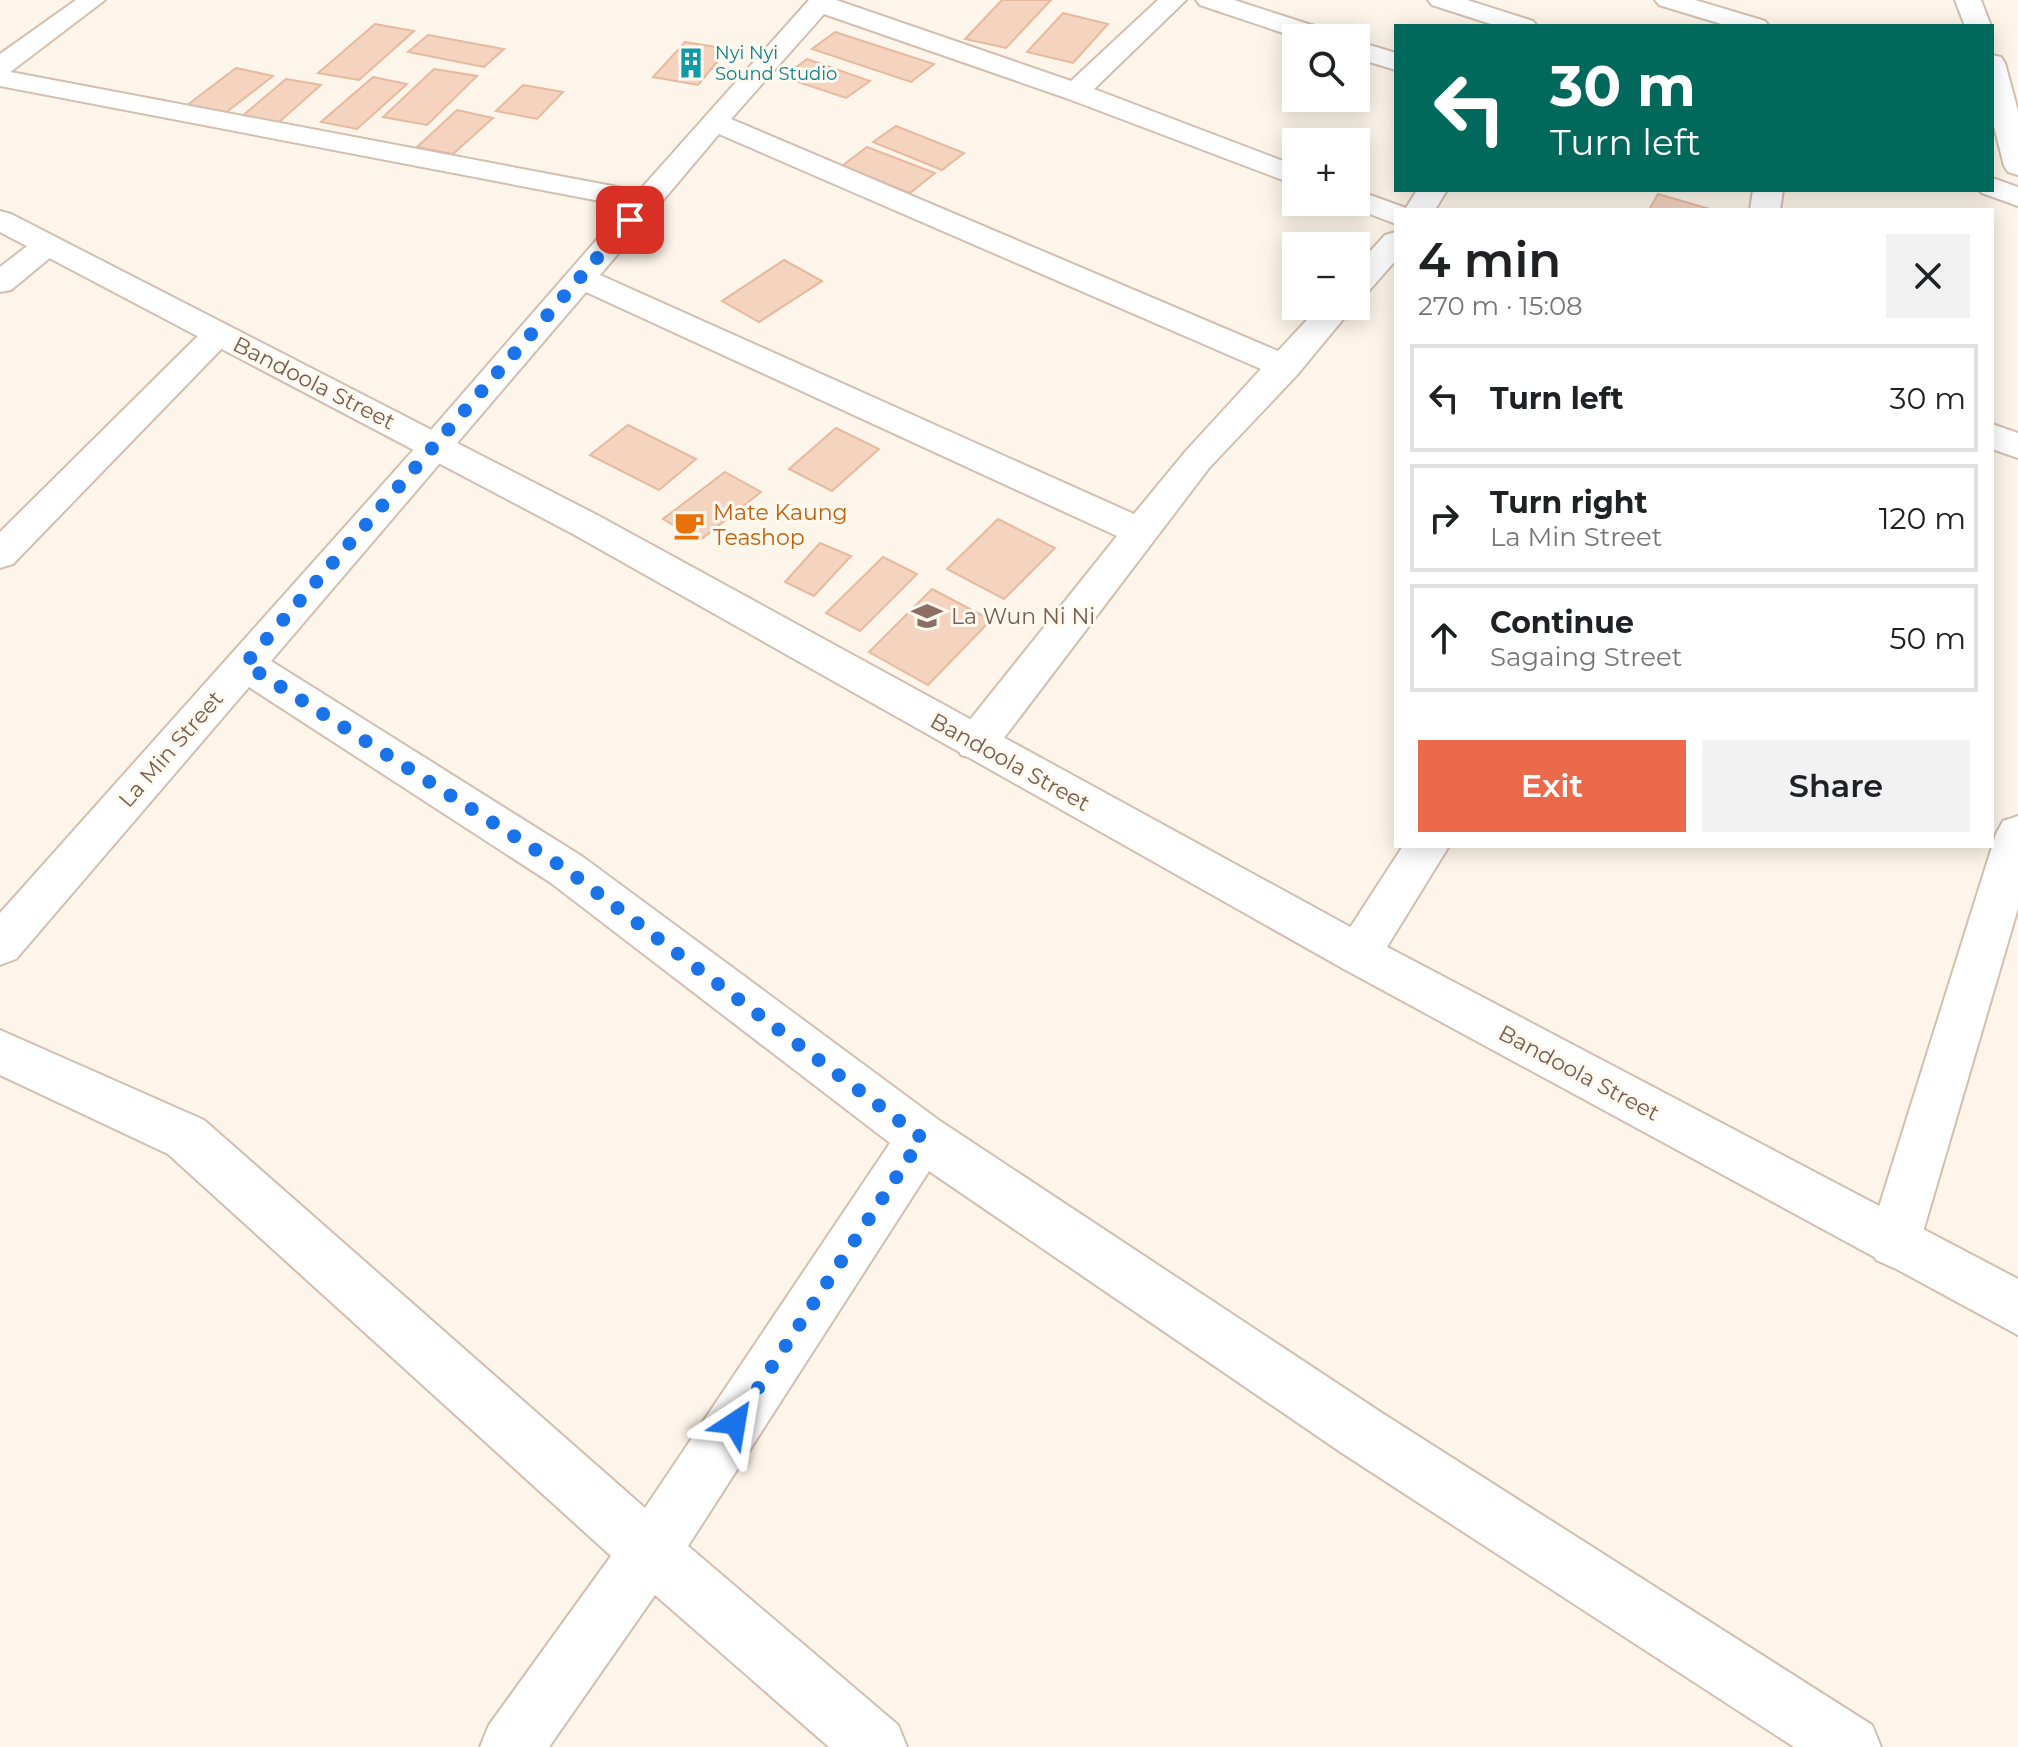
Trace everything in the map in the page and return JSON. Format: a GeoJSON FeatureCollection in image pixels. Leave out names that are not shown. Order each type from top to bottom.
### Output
{"type":"FeatureCollection","features":[{"type":"Feature","properties":{"kind":"street"},"geometry":{"type":"LineString","coordinates":[[0,67],[92,0]]}},
{"type":"Feature","properties":{"kind":"street"},"geometry":{"type":"LineString","coordinates":[[1076,92],[1173,0]]}},
{"type":"Feature","properties":{"kind":"street"},"geometry":{"type":"LineString","coordinates":[[1209,0],[1282,24]]}},
{"type":"Feature","properties":{"kind":"street"},"geometry":{"type":"LineString","coordinates":[[1441,0],[1519,24]]}},
{"type":"Feature","properties":{"kind":"street"},"geometry":{"type":"LineString","coordinates":[[1668,0],[1749,24]]}},
{"type":"Feature","properties":{"kind":"street"},"geometry":{"type":"LineString","coordinates":[[1966,0],[1977,24]]}},
{"type":"Feature","properties":{"kind":"street"},"geometry":{"type":"LineString","coordinates":[[821,2],[1076,92],[1282,171]]}},
{"type":"Feature","properties":{"kind":"street","name":"La Min Street"},"geometry":{"type":"LineString","coordinates":[[0,945],[821,2]]}},
{"type":"Feature","properties":{"kind":"street"},"geometry":{"type":"LineString","coordinates":[[1370,54],[1394,61]]}},
{"type":"Feature","properties":{"kind":"street"},"geometry":{"type":"LineString","coordinates":[[1994,54],[2018,60]]}},
{"type":"Feature","properties":{"kind":"street"},"geometry":{"type":"LineString","coordinates":[[1994,71],[2018,166]]}},
{"type":"Feature","properties":{"kind":"street"},"geometry":{"type":"LineString","coordinates":[[0,78],[647,201]]}},
{"type":"Feature","properties":{"kind":"street"},"geometry":{"type":"LineString","coordinates":[[714,122],[1285,367]]}},
{"type":"Feature","properties":{"kind":"street"},"geometry":{"type":"LineString","coordinates":[[1994,188],[2018,197]]}},
{"type":"Feature","properties":{"kind":"street"},"geometry":{"type":"LineString","coordinates":[[1370,205],[1394,214]]}},
{"type":"Feature","properties":{"kind":"street","name":"Bandoola Street"},"geometry":{"type":"LineString","coordinates":[[0,220],[437,445],[1358,954],[2018,1308]]}},
{"type":"Feature","properties":{"kind":"street"},"geometry":{"type":"LineString","coordinates":[[1370,270],[1394,243]]}},
{"type":"Feature","properties":{"kind":"street"},"geometry":{"type":"LineString","coordinates":[[0,283],[46,246]]}},
{"type":"Feature","properties":{"kind":"street"},"geometry":{"type":"LineString","coordinates":[[581,278],[1140,532]]}},
{"type":"Feature","properties":{"kind":"street"},"geometry":{"type":"LineString","coordinates":[[976,743],[1197,460],[1326,320]]}},
{"type":"Feature","properties":{"kind":"street"},"geometry":{"type":"LineString","coordinates":[[0,555],[218,334]]}},
{"type":"Feature","properties":{"kind":"street"},"geometry":{"type":"LineString","coordinates":[[1994,437],[2018,446]]}},
{"type":"Feature","properties":{"kind":"street"},"geometry":{"type":"LineString","coordinates":[[245,664],[567,870],[922,1138],[1362,1433],[1850,1747]]}},
{"type":"Feature","properties":{"kind":"street"},"geometry":{"type":"LineString","coordinates":[[1894,1242],[2018,834]]}},
{"type":"Feature","properties":{"kind":"street"},"geometry":{"type":"LineString","coordinates":[[1358,954],[1426,848]]}},
{"type":"Feature","properties":{"kind":"street"},"geometry":{"type":"LineString","coordinates":[[0,1052],[186,1137],[650,1552],[876,1747]]}},
{"type":"Feature","properties":{"kind":"street"},"geometry":{"type":"LineString","coordinates":[[511,1747],[650,1552],[922,1138]]}},
{"type":"Feature","properties":{"kind":"building"},"geometry":{"type":"Polygon","coordinates":[[[1002,0],[1051,0],[1006,48],[965,39],[1002,0]]]}},
{"type":"Feature","properties":{"kind":"building"},"geometry":{"type":"Polygon","coordinates":[[[1063,13],[1108,24],[1073,63],[1027,52],[1063,13]]]}},
{"type":"Feature","properties":{"kind":"building"},"geometry":{"type":"Polygon","coordinates":[[[375,24],[414,31],[359,80],[318,73],[375,24]]]}},
{"type":"Feature","properties":{"kind":"building"},"geometry":{"type":"Polygon","coordinates":[[[835,32],[934,64],[911,82],[812,49],[835,32]]]}},
{"type":"Feature","properties":{"kind":"building"},"geometry":{"type":"Polygon","coordinates":[[[428,35],[504,49],[484,67],[408,52],[428,35]]]}},
{"type":"Feature","properties":{"kind":"building","name":"Nyi Nyi Sound Studio"},"geometry":{"type":"Polygon","coordinates":[[[685,42],[728,49],[698,85],[653,77],[685,42]]]}},
{"type":"Feature","properties":{"kind":"building"},"geometry":{"type":"Polygon","coordinates":[[[807,59],[870,81],[846,98],[783,77],[807,59]]]}},
{"type":"Feature","properties":{"kind":"building"},"geometry":{"type":"Polygon","coordinates":[[[236,68],[273,76],[224,114],[186,106],[236,68]]]}},
{"type":"Feature","properties":{"kind":"building"},"geometry":{"type":"Polygon","coordinates":[[[434,69],[477,76],[427,125],[383,117],[434,69]]]}},
{"type":"Feature","properties":{"kind":"building"},"geometry":{"type":"Polygon","coordinates":[[[373,77],[407,84],[357,129],[321,122],[373,77]]]}},
{"type":"Feature","properties":{"kind":"building"},"geometry":{"type":"Polygon","coordinates":[[[286,79],[321,85],[278,123],[241,117],[286,79]]]}},
{"type":"Feature","properties":{"kind":"building"},"geometry":{"type":"Polygon","coordinates":[[[523,85],[563,92],[537,119],[496,111],[523,85]]]}},
{"type":"Feature","properties":{"kind":"building"},"geometry":{"type":"Polygon","coordinates":[[[457,110],[493,118],[453,154],[417,147],[457,110]]]}},
{"type":"Feature","properties":{"kind":"building"},"geometry":{"type":"Polygon","coordinates":[[[896,126],[964,153],[942,170],[873,142],[896,126]]]}},
{"type":"Feature","properties":{"kind":"building"},"geometry":{"type":"Polygon","coordinates":[[[867,147],[935,173],[910,193],[842,166],[867,147]]]}},
{"type":"Feature","properties":{"kind":"building"},"geometry":{"type":"Polygon","coordinates":[[[1658,194],[1706,208],[1650,208],[1658,194]]]}},
{"type":"Feature","properties":{"kind":"building"},"geometry":{"type":"Polygon","coordinates":[[[784,260],[822,281],[759,322],[722,301],[784,260]]]}},
{"type":"Feature","properties":{"kind":"building"},"geometry":{"type":"Polygon","coordinates":[[[628,425],[696,459],[659,490],[590,455],[628,425]]]}},
{"type":"Feature","properties":{"kind":"building"},"geometry":{"type":"Polygon","coordinates":[[[836,428],[879,449],[832,491],[789,469],[836,428]]]}},
{"type":"Feature","properties":{"kind":"building"},"geometry":{"type":"Polygon","coordinates":[[[725,472],[761,492],[699,541],[663,519],[725,472]]]}},
{"type":"Feature","properties":{"kind":"building"},"geometry":{"type":"Polygon","coordinates":[[[998,519],[1055,548],[1004,599],[947,569],[998,519]]]}},
{"type":"Feature","properties":{"kind":"building"},"geometry":{"type":"Polygon","coordinates":[[[820,543],[851,556],[814,596],[785,582],[820,543]]]}},
{"type":"Feature","properties":{"kind":"building"},"geometry":{"type":"Polygon","coordinates":[[[883,557],[917,574],[860,631],[826,613],[883,557]]]}},
{"type":"Feature","properties":{"kind":"building"},"geometry":{"type":"Polygon","coordinates":[[[932,589],[991,620],[928,685],[869,652],[932,589]]]}},
{"type":"Feature","properties":{"kind":"place","name":"Nyi Nyi Sound Studio"},"geometry":{"type":"Point","coordinates":[691,63]}},
{"type":"Feature","properties":{"kind":"place","name":"Mate Kaung Teashop"},"geometry":{"type":"Point","coordinates":[689,525]}},
{"type":"Feature","properties":{"kind":"place","name":"La Wun Ni Ni"},"geometry":{"type":"Point","coordinates":[927,616]}},
{"type":"Feature","properties":{"kind":"route"},"geometry":{"type":"LineString","coordinates":[[630,220],[245,664],[567,870],[922,1138],[735,1423]]}}]}
